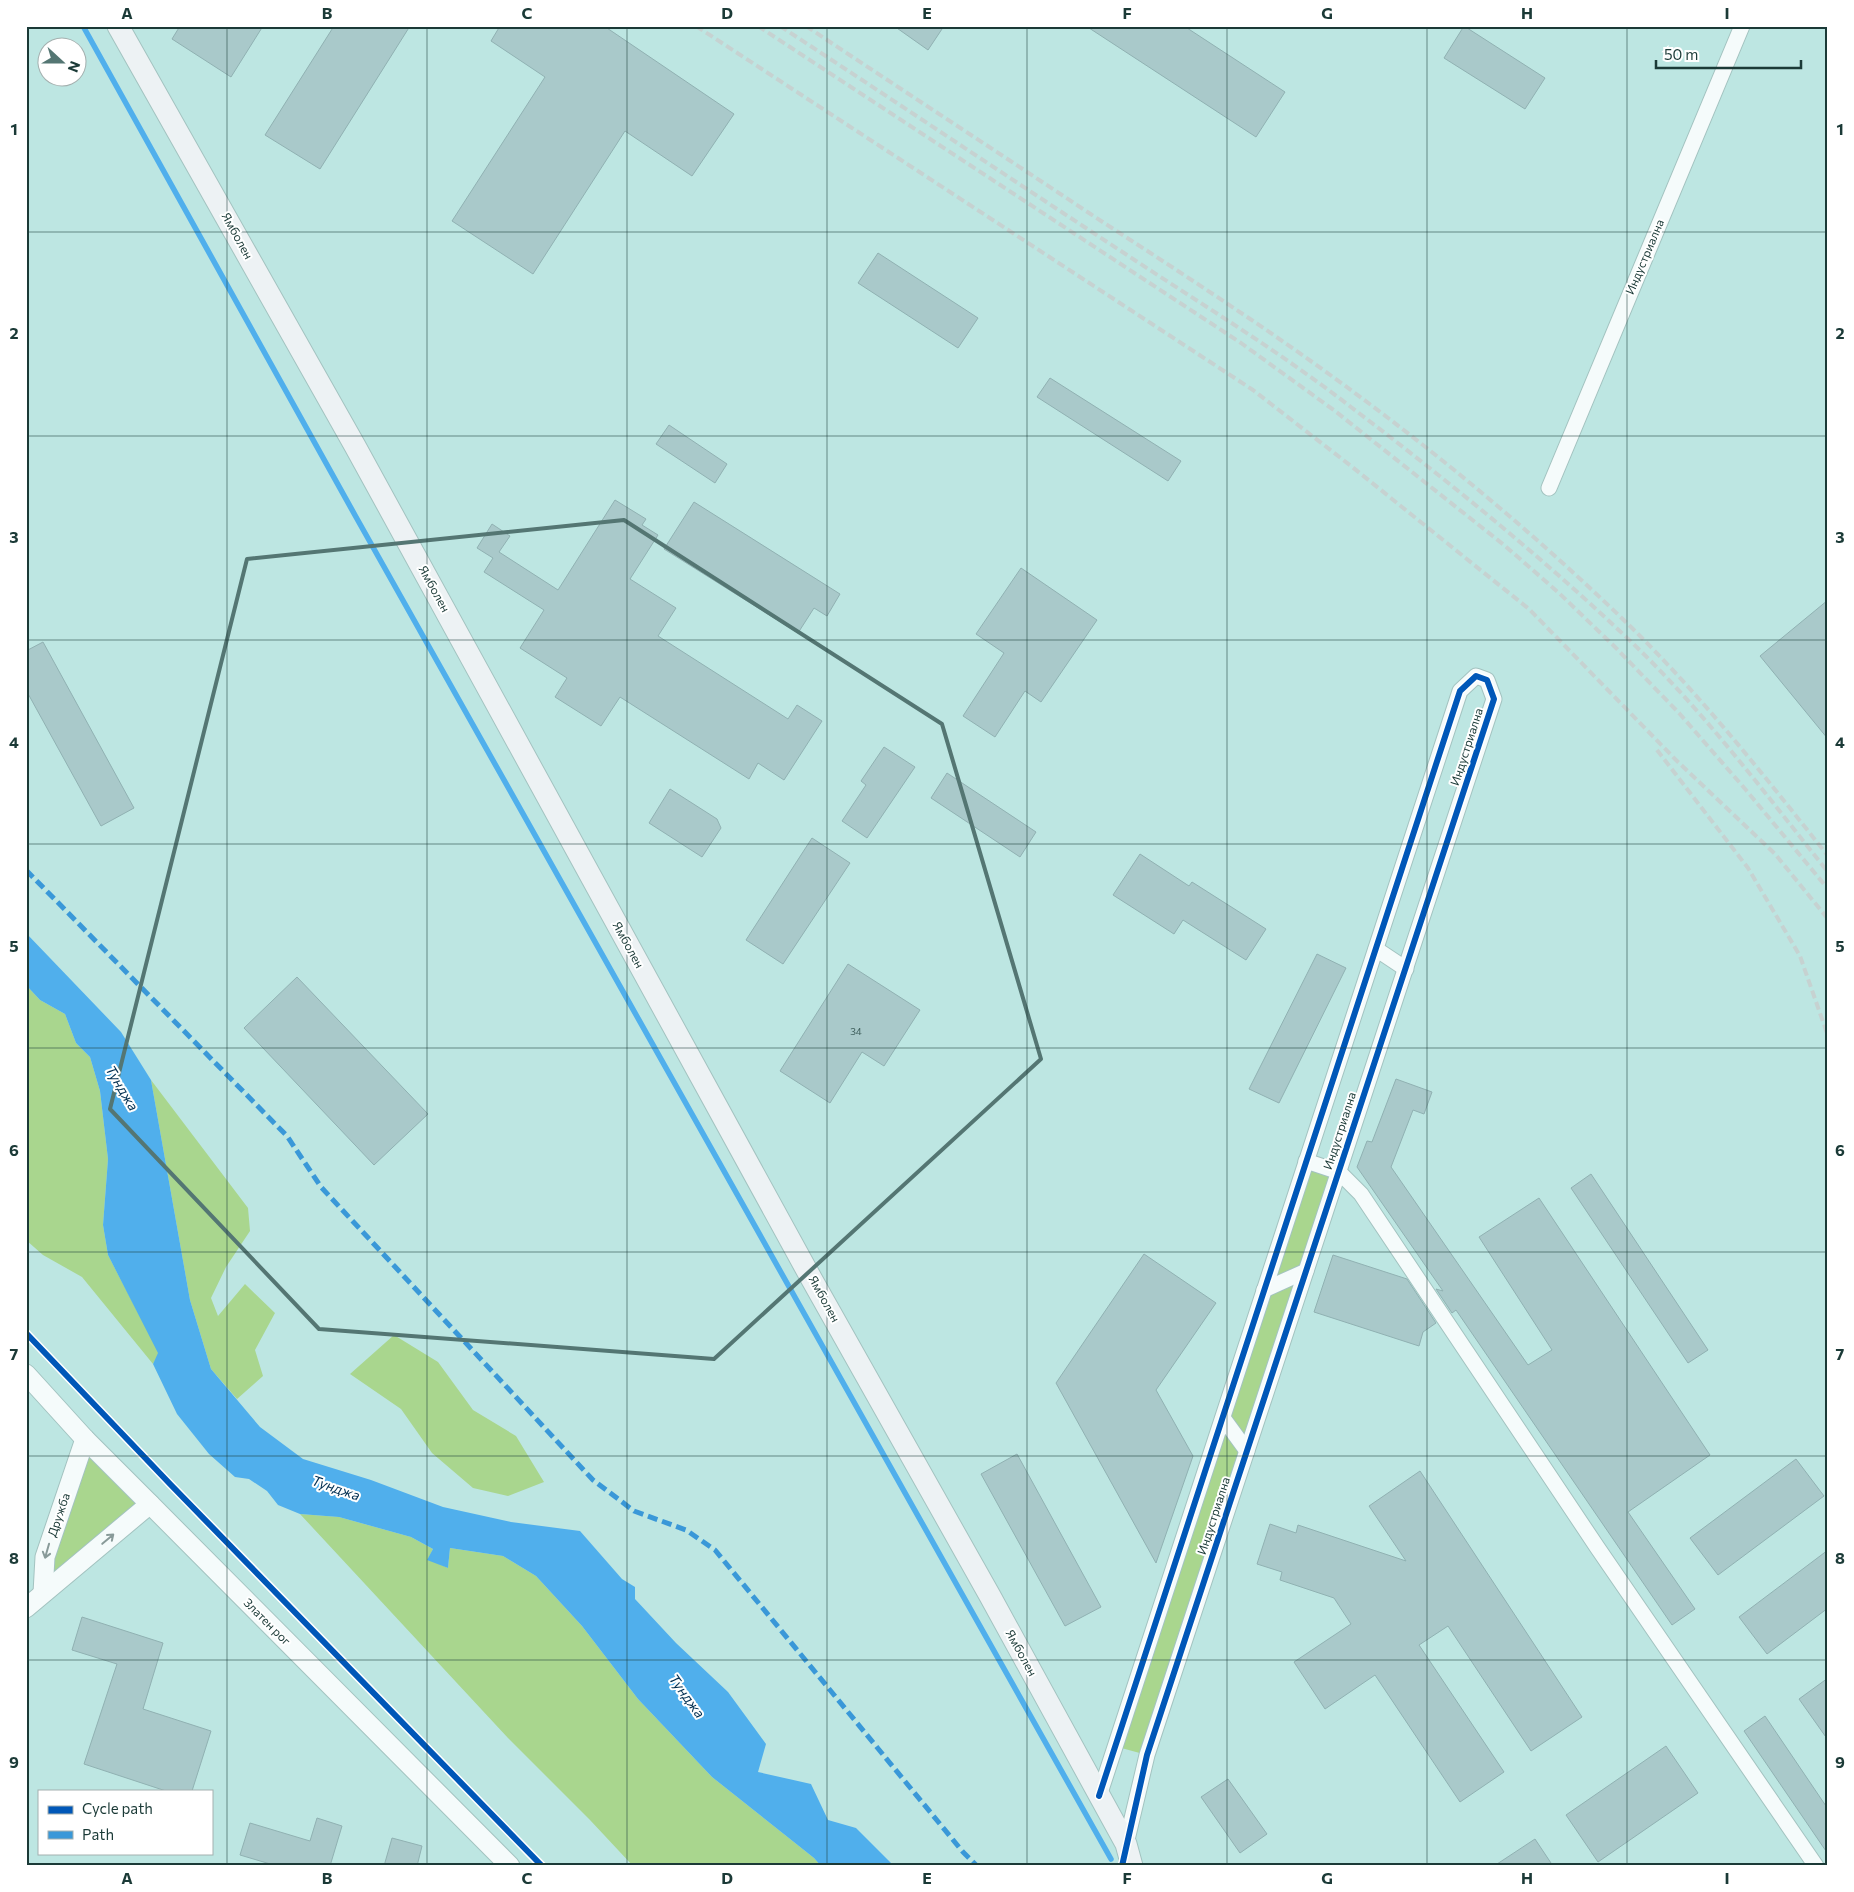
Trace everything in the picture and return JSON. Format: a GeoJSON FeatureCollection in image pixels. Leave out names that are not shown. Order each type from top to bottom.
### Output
{"type":"FeatureCollection","features":[{"type":"Feature","properties":{"kind":"main road","name":"Ямболен"},"geometry":{"type":"LineString","coordinates":[[118,26],[355,446],[802,1261],[990,1596],[1126,1844],[1132,1866]]}},
{"type":"Feature","properties":{"kind":"street","name":"Индустриална"},"geometry":{"type":"LineString","coordinates":[[1549,488],[1742,26]]}},
{"type":"Feature","properties":{"kind":"street","name":"Индустриална"},"geometry":{"type":"LineString","coordinates":[[1099,1796],[1460,691],[1476,676],[1487,680],[1494,700],[1147,1755],[1126,1844]]}},
{"type":"Feature","properties":{"kind":"street"},"geometry":{"type":"LineString","coordinates":[[1376,948],[1406,968]]}},
{"type":"Feature","properties":{"kind":"street"},"geometry":{"type":"LineString","coordinates":[[1306,1161],[1339,1172],[1361,1194],[1596,1547],[1816,1866]]}},
{"type":"Feature","properties":{"kind":"street"},"geometry":{"type":"LineString","coordinates":[[1264,1290],[1306,1271]]}},
{"type":"Feature","properties":{"kind":"street","name":"Златен рог"},"geometry":{"type":"LineString","coordinates":[[26,1374],[85,1439],[510,1866]]}},
{"type":"Feature","properties":{"kind":"street"},"geometry":{"type":"LineString","coordinates":[[1223,1418],[1247,1451]]}},
{"type":"Feature","properties":{"kind":"street","name":"Дружба"},"geometry":{"type":"LineString","coordinates":[[43,1593],[45,1557],[85,1439]]}},
{"type":"Feature","properties":{"kind":"street"},"geometry":{"type":"LineString","coordinates":[[26,1608],[150,1504]]}},
{"type":"Feature","properties":{"kind":"street"},"geometry":{"type":"LineString","coordinates":[[1122,1866],[1126,1844]]}},
{"type":"Feature","properties":{"kind":"highlighted area"},"geometry":{"type":"Polygon","coordinates":[[[624,520],[942,724],[1041,1059],[714,1359],[319,1329],[110,1109],[247,559],[624,520]]]}},
{"type":"Feature","properties":{"kind":"green space"},"geometry":{"type":"Polygon","coordinates":[[[26,985],[40,1000],[65,1014],[76,1043],[90,1057],[100,1091],[108,1159],[103,1225],[108,1255],[159,1353],[153,1364],[82,1277],[43,1255],[26,1240],[26,985]]]}},
{"type":"Feature","properties":{"kind":"green space"},"geometry":{"type":"Polygon","coordinates":[[[151,1080],[248,1208],[250,1231],[226,1267],[211,1298],[218,1316],[245,1284],[275,1313],[255,1350],[263,1376],[237,1399],[211,1369],[190,1300],[151,1080]]]}},
{"type":"Feature","properties":{"kind":"green space"},"geometry":{"type":"Polygon","coordinates":[[[1306,1161],[1339,1172],[1147,1755],[1114,1746],[1306,1161]]]}},
{"type":"Feature","properties":{"kind":"green space"},"geometry":{"type":"Polygon","coordinates":[[[394,1335],[438,1362],[473,1410],[516,1436],[544,1482],[508,1496],[473,1488],[432,1453],[401,1409],[350,1374],[394,1335]]]}},
{"type":"Feature","properties":{"kind":"green space"},"geometry":{"type":"Polygon","coordinates":[[[85,1439],[150,1504],[43,1593],[85,1439]]]}},
{"type":"Feature","properties":{"kind":"green space"},"geometry":{"type":"Polygon","coordinates":[[[300,1514],[339,1517],[411,1537],[433,1549],[428,1559],[448,1568],[450,1548],[503,1556],[536,1576],[582,1626],[638,1699],[712,1777],[814,1858],[821,1866],[633,1866],[508,1738],[300,1514]]]}},
{"type":"Feature","properties":{"kind":"water","name":"Тунджа"},"geometry":{"type":"Polygon","coordinates":[[[26,933],[121,1032],[151,1080],[190,1300],[211,1369],[260,1427],[303,1459],[371,1480],[443,1507],[511,1522],[580,1531],[622,1579],[635,1587],[635,1599],[676,1643],[728,1692],[766,1744],[758,1772],[811,1784],[828,1820],[856,1828],[894,1866],[821,1866],[814,1858],[712,1777],[638,1699],[582,1626],[536,1576],[503,1556],[450,1548],[448,1568],[427,1560],[433,1549],[411,1537],[339,1517],[300,1514],[278,1505],[267,1491],[249,1479],[235,1477],[209,1454],[177,1414],[153,1364],[158,1353],[108,1255],[103,1225],[108,1159],[100,1091],[90,1057],[76,1043],[65,1014],[40,1000],[26,985],[26,933]]]}},
{"type":"Feature","properties":{"kind":"building"},"geometry":{"type":"Polygon","coordinates":[[[180,26],[263,26],[231,77],[172,39],[180,26]]]}},
{"type":"Feature","properties":{"kind":"building"},"geometry":{"type":"Polygon","coordinates":[[[334,26],[410,26],[320,169],[265,135],[334,26]]]}},
{"type":"Feature","properties":{"kind":"building"},"geometry":{"type":"Polygon","coordinates":[[[500,26],[604,26],[734,114],[692,176],[625,131],[533,274],[452,221],[545,77],[491,41],[500,26]]]}},
{"type":"Feature","properties":{"kind":"building"},"geometry":{"type":"Polygon","coordinates":[[[894,26],[944,26],[928,50],[894,26]]]}},
{"type":"Feature","properties":{"kind":"building"},"geometry":{"type":"Polygon","coordinates":[[[1086,26],[1184,26],[1285,92],[1256,137],[1086,26]]]}},
{"type":"Feature","properties":{"kind":"building"},"geometry":{"type":"Polygon","coordinates":[[[1464,26],[1545,78],[1525,109],[1444,58],[1464,26]]]}},
{"type":"Feature","properties":{"kind":"building"},"geometry":{"type":"Polygon","coordinates":[[[878,253],[978,318],[958,348],[858,283],[878,253]]]}},
{"type":"Feature","properties":{"kind":"building"},"geometry":{"type":"Polygon","coordinates":[[[1050,378],[1181,461],[1168,481],[1037,397],[1050,378]]]}},
{"type":"Feature","properties":{"kind":"building"},"geometry":{"type":"Polygon","coordinates":[[[669,425],[727,464],[715,483],[656,444],[669,425]]]}},
{"type":"Feature","properties":{"kind":"building"},"geometry":{"type":"Polygon","coordinates":[[[615,500],[646,519],[642,525],[658,535],[630,579],[676,608],[658,636],[788,719],[797,705],[822,721],[784,780],[758,763],[749,779],[620,697],[601,726],[555,697],[567,678],[520,648],[544,610],[484,572],[493,558],[477,548],[492,524],[510,536],[499,552],[558,590],[615,500]]]}},
{"type":"Feature","properties":{"kind":"building"},"geometry":{"type":"Polygon","coordinates":[[[694,502],[840,594],[827,616],[814,608],[798,633],[664,549],[694,502]]]}},
{"type":"Feature","properties":{"kind":"building"},"geometry":{"type":"Polygon","coordinates":[[[1021,568],[1097,620],[1041,702],[1025,691],[995,737],[963,716],[1004,653],[976,634],[1021,568]]]}},
{"type":"Feature","properties":{"kind":"building"},"geometry":{"type":"Polygon","coordinates":[[[1828,600],[1828,739],[1760,656],[1828,600]]]}},
{"type":"Feature","properties":{"kind":"building"},"geometry":{"type":"Polygon","coordinates":[[[43,642],[134,808],[101,826],[26,690],[26,651],[43,642]]]}},
{"type":"Feature","properties":{"kind":"building"},"geometry":{"type":"Polygon","coordinates":[[[884,747],[915,767],[867,838],[842,821],[866,785],[861,781],[884,747]]]}},
{"type":"Feature","properties":{"kind":"building"},"geometry":{"type":"Polygon","coordinates":[[[947,773],[1036,832],[1020,857],[931,798],[947,773]]]}},
{"type":"Feature","properties":{"kind":"building"},"geometry":{"type":"Polygon","coordinates":[[[670,789],[717,819],[721,828],[702,857],[649,823],[670,789]]]}},
{"type":"Feature","properties":{"kind":"building"},"geometry":{"type":"Polygon","coordinates":[[[812,838],[850,863],[783,964],[746,940],[812,838]]]}},
{"type":"Feature","properties":{"kind":"building"},"geometry":{"type":"Polygon","coordinates":[[[1140,854],[1189,886],[1192,882],[1266,929],[1246,960],[1183,920],[1174,934],[1113,895],[1140,854]]]}},
{"type":"Feature","properties":{"kind":"building"},"geometry":{"type":"Polygon","coordinates":[[[1317,954],[1346,968],[1279,1103],[1249,1089],[1317,954]]]}},
{"type":"Feature","properties":{"kind":"building"},"geometry":{"type":"Polygon","coordinates":[[[848,964],[920,1010],[884,1066],[862,1052],[830,1103],[780,1071],[848,964]]]}},
{"type":"Feature","properties":{"kind":"building"},"geometry":{"type":"Polygon","coordinates":[[[297,977],[428,1114],[374,1165],[244,1028],[297,977]]]}},
{"type":"Feature","properties":{"kind":"building"},"geometry":{"type":"Polygon","coordinates":[[[1396,1079],[1432,1092],[1424,1114],[1413,1110],[1391,1167],[1528,1365],[1552,1350],[1479,1237],[1539,1198],[1710,1455],[1628,1512],[1695,1609],[1672,1625],[1456,1310],[1452,1313],[1436,1289],[1443,1291],[1357,1167],[1367,1141],[1372,1142],[1396,1079]]]}},
{"type":"Feature","properties":{"kind":"building"},"geometry":{"type":"Polygon","coordinates":[[[1591,1174],[1708,1350],[1688,1363],[1571,1188],[1591,1174]]]}},
{"type":"Feature","properties":{"kind":"building"},"geometry":{"type":"Polygon","coordinates":[[[1144,1254],[1216,1303],[1156,1390],[1193,1456],[1156,1563],[1056,1383],[1144,1254]]]}},
{"type":"Feature","properties":{"kind":"building"},"geometry":{"type":"Polygon","coordinates":[[[1333,1255],[1407,1279],[1436,1323],[1423,1332],[1419,1346],[1314,1312],[1333,1255]]]}},
{"type":"Feature","properties":{"kind":"building"},"geometry":{"type":"Polygon","coordinates":[[[1017,1454],[1101,1607],[1065,1626],[981,1474],[1017,1454]]]}},
{"type":"Feature","properties":{"kind":"building"},"geometry":{"type":"Polygon","coordinates":[[[1796,1459],[1824,1496],[1718,1575],[1690,1538],[1796,1459]]]}},
{"type":"Feature","properties":{"kind":"building"},"geometry":{"type":"Polygon","coordinates":[[[1420,1471],[1582,1717],[1531,1751],[1448,1626],[1419,1645],[1504,1772],[1460,1802],[1375,1675],[1325,1709],[1294,1662],[1351,1624],[1334,1598],[1280,1580],[1282,1572],[1257,1564],[1270,1524],[1296,1533],[1298,1525],[1406,1561],[1369,1506],[1420,1471]]]}},
{"type":"Feature","properties":{"kind":"building"},"geometry":{"type":"Polygon","coordinates":[[[1828,1550],[1828,1608],[1767,1654],[1739,1617],[1828,1550]]]}},
{"type":"Feature","properties":{"kind":"building"},"geometry":{"type":"Polygon","coordinates":[[[82,1617],[163,1643],[143,1709],[211,1731],[192,1790],[163,1790],[84,1764],[117,1664],[72,1650],[82,1617]]]}},
{"type":"Feature","properties":{"kind":"building"},"geometry":{"type":"Polygon","coordinates":[[[1828,1678],[1828,1740],[1799,1699],[1828,1678]]]}},
{"type":"Feature","properties":{"kind":"building"},"geometry":{"type":"Polygon","coordinates":[[[1765,1716],[1828,1809],[1828,1854],[1744,1731],[1765,1716]]]}},
{"type":"Feature","properties":{"kind":"building"},"geometry":{"type":"Polygon","coordinates":[[[1666,1746],[1698,1793],[1598,1862],[1566,1815],[1666,1746]]]}},
{"type":"Feature","properties":{"kind":"building"},"geometry":{"type":"Polygon","coordinates":[[[1228,1779],[1267,1834],[1240,1853],[1201,1797],[1228,1779]]]}},
{"type":"Feature","properties":{"kind":"building"},"geometry":{"type":"Polygon","coordinates":[[[317,1818],[342,1826],[330,1866],[277,1866],[240,1855],[250,1823],[310,1841],[317,1818]]]}},
{"type":"Feature","properties":{"kind":"building"},"geometry":{"type":"Polygon","coordinates":[[[392,1838],[422,1846],[417,1866],[384,1866],[392,1838]]]}},
{"type":"Feature","properties":{"kind":"building"},"geometry":{"type":"Polygon","coordinates":[[[1535,1839],[1553,1866],[1494,1866],[1535,1839]]]}},
{"type":"Feature","properties":{"kind":"waterway"},"geometry":{"type":"LineString","coordinates":[[83,26],[356,517],[1111,1859]]}},
{"type":"Feature","properties":{"kind":"railway"},"geometry":{"type":"LineString","coordinates":[[696,26],[1253,390],[1351,466],[1529,609],[1676,760],[1775,854],[1828,919]]}},
{"type":"Feature","properties":{"kind":"railway"},"geometry":{"type":"LineString","coordinates":[[758,26],[1241,343],[1335,411],[1504,545],[1559,593],[1679,713],[1828,889]]}},
{"type":"Feature","properties":{"kind":"railway"},"geometry":{"type":"LineString","coordinates":[[780,26],[1266,346],[1347,404],[1453,487],[1557,574],[1652,662],[1705,720],[1828,872]]}},
{"type":"Feature","properties":{"kind":"railway"},"geometry":{"type":"LineString","coordinates":[[806,26],[1306,357],[1451,467],[1544,546],[1633,629],[1685,683],[1734,740],[1828,856]]}},
{"type":"Feature","properties":{"kind":"railway"},"geometry":{"type":"LineString","coordinates":[[1657,750],[1748,868],[1800,956],[1828,1036]]}},
{"type":"Feature","properties":{"kind":"marked path"},"geometry":{"type":"LineString","coordinates":[[26,870],[287,1136],[321,1187],[593,1480],[634,1511],[686,1530],[715,1550],[963,1852],[977,1866]]}},
{"type":"Feature","properties":{"kind":"cycle path"},"geometry":{"type":"LineString","coordinates":[[1099,1796],[1460,691],[1476,676],[1487,680],[1494,699],[1147,1755],[1122,1866]]}},
{"type":"Feature","properties":{"kind":"cycle path"},"geometry":{"type":"LineString","coordinates":[[26,1333],[171,1485],[542,1866]]}}]}
